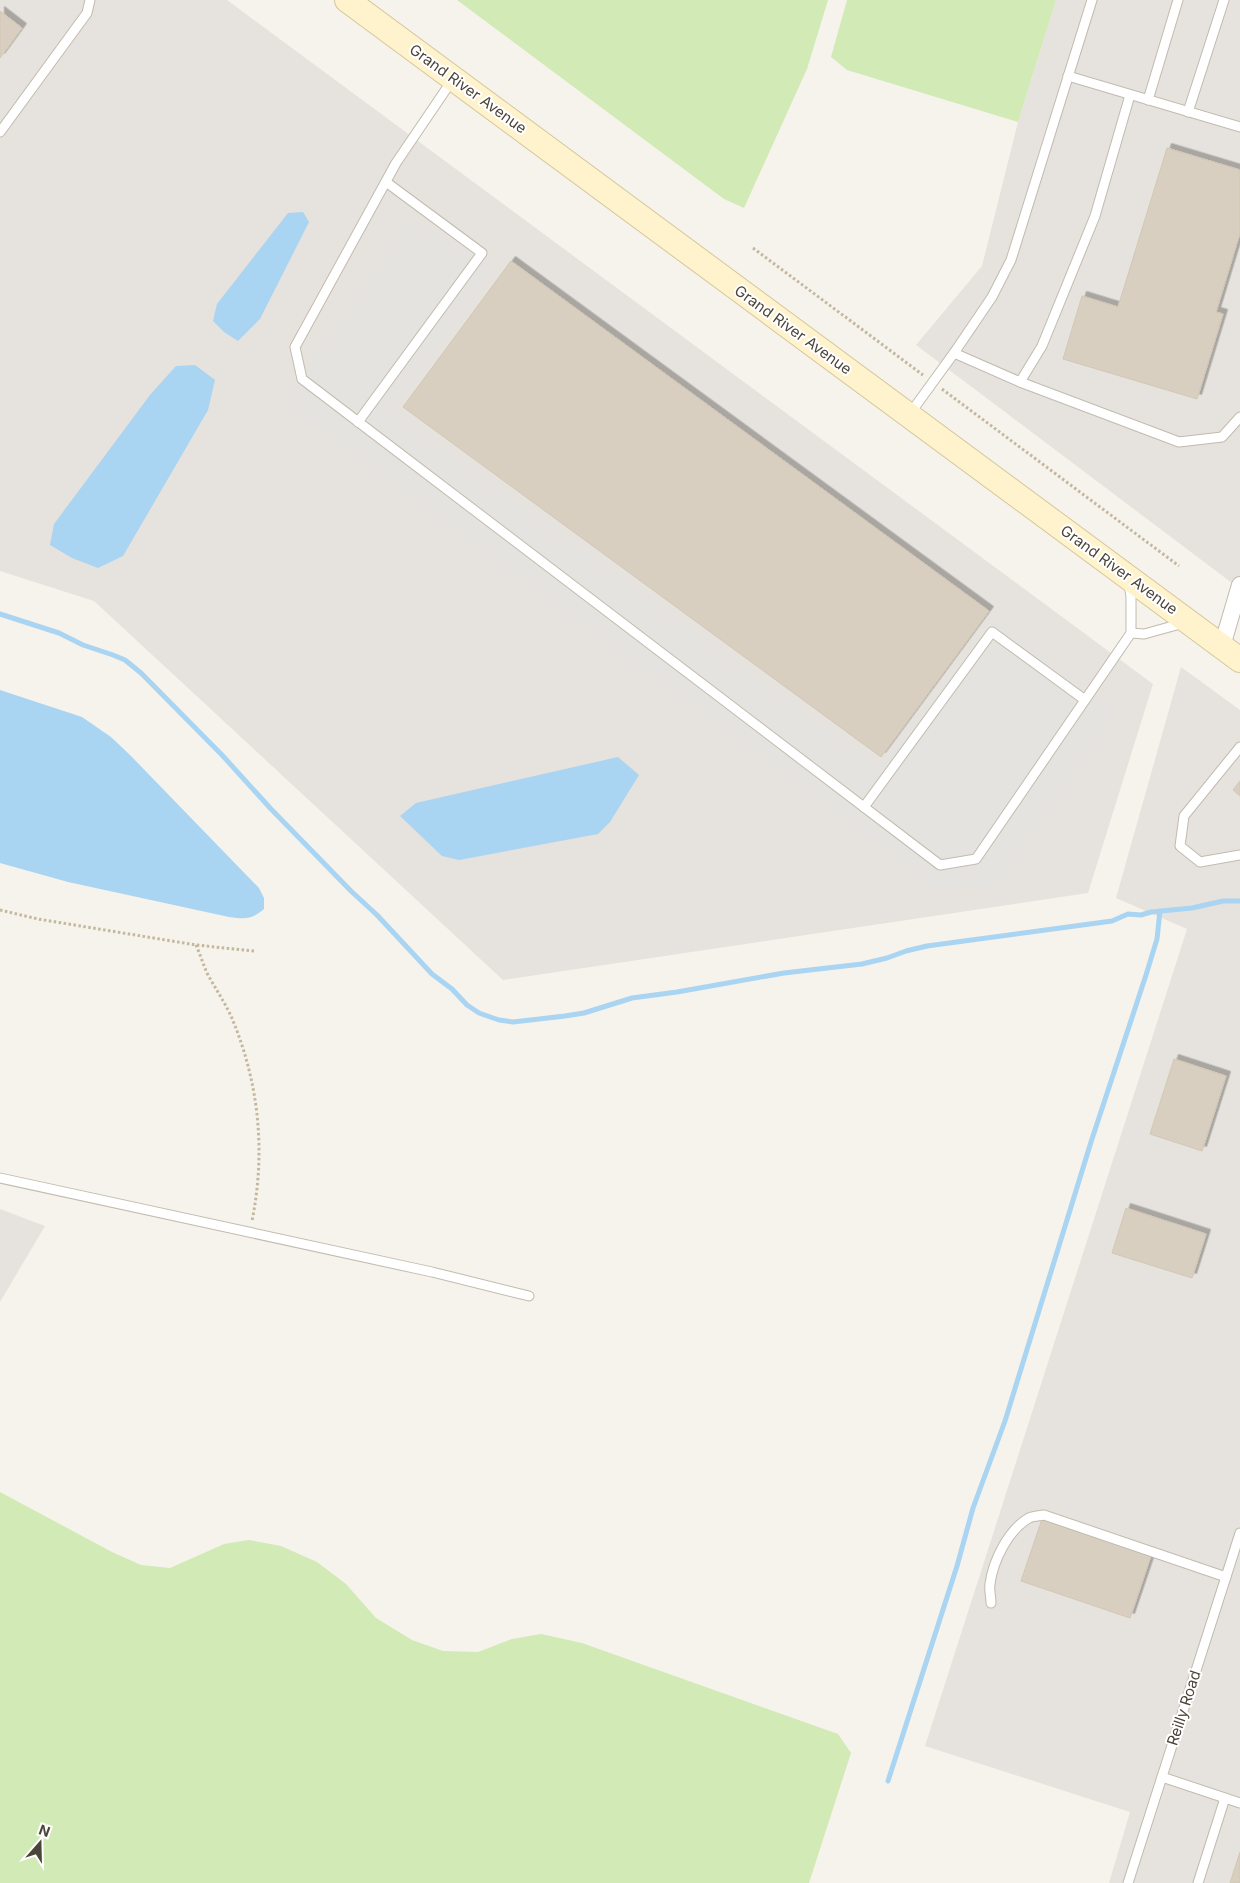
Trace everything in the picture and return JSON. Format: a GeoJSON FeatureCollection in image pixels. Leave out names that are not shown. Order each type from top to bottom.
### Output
{"type":"FeatureCollection","features":[{"type":"Feature","properties":{"kind":"main road","name":"Grand River Avenue"},"geometry":{"type":"LineString","coordinates":[[347,0],[1231,653]]}},
{"type":"Feature","properties":{"kind":"street"},"geometry":{"type":"LineString","coordinates":[[1231,653],[1240,585]]}},
{"type":"Feature","properties":{"kind":"lane"},"geometry":{"type":"LineString","coordinates":[[0,132],[86,13],[90,0]]}},
{"type":"Feature","properties":{"kind":"lane"},"geometry":{"type":"LineString","coordinates":[[909,415],[954,354],[992,297],[1011,260],[1092,0]]}},
{"type":"Feature","properties":{"kind":"lane"},"geometry":{"type":"LineString","coordinates":[[1148,100],[1178,0]]}},
{"type":"Feature","properties":{"kind":"lane"},"geometry":{"type":"LineString","coordinates":[[1188,112],[1224,0]]}},
{"type":"Feature","properties":{"kind":"lane"},"geometry":{"type":"LineString","coordinates":[[1068,76],[1240,127]]}},
{"type":"Feature","properties":{"kind":"lane"},"geometry":{"type":"LineString","coordinates":[[453,79],[396,163],[295,347],[302,380],[940,865],[976,859],[1131,633],[1131,597],[1127,576]]}},
{"type":"Feature","properties":{"kind":"lane"},"geometry":{"type":"LineString","coordinates":[[1020,382],[1042,346],[1095,216],[1130,95]]}},
{"type":"Feature","properties":{"kind":"lane"},"geometry":{"type":"LineString","coordinates":[[358,422],[482,253],[386,182]]}},
{"type":"Feature","properties":{"kind":"lane"},"geometry":{"type":"LineString","coordinates":[[954,354],[1020,382],[1179,442],[1222,437],[1240,417]]}},
{"type":"Feature","properties":{"kind":"lane"},"geometry":{"type":"LineString","coordinates":[[1131,633],[1144,634],[1190,622]]}},
{"type":"Feature","properties":{"kind":"lane"},"geometry":{"type":"LineString","coordinates":[[864,807],[992,632],[1085,700]]}},
{"type":"Feature","properties":{"kind":"lane"},"geometry":{"type":"LineString","coordinates":[[1240,747],[1184,816],[1180,846],[1200,862],[1240,855]]}},
{"type":"Feature","properties":{"kind":"lane"},"geometry":{"type":"LineString","coordinates":[[0,1178],[432,1272],[529,1296]]}},
{"type":"Feature","properties":{"kind":"lane"},"geometry":{"type":"LineString","coordinates":[[991,1603],[990,1584],[997,1560],[1008,1539],[1016,1527],[1030,1517],[1044,1515],[1226,1577]]}},
{"type":"Feature","properties":{"kind":"lane","name":"Reilly Road"},"geometry":{"type":"LineString","coordinates":[[1128,1883],[1240,1534]]}},
{"type":"Feature","properties":{"kind":"lane"},"geometry":{"type":"LineString","coordinates":[[1162,1777],[1240,1803]]}},
{"type":"Feature","properties":{"kind":"lane"},"geometry":{"type":"LineString","coordinates":[[1198,1883],[1225,1798]]}},
{"type":"Feature","properties":{"kind":"path"},"geometry":{"type":"LineString","coordinates":[[753,248],[1179,566]]}},
{"type":"Feature","properties":{"kind":"path"},"geometry":{"type":"LineString","coordinates":[[0,910],[38,919],[196,945],[254,951]]}},
{"type":"Feature","properties":{"kind":"path"},"geometry":{"type":"LineString","coordinates":[[196,945],[207,972],[232,1019],[254,1094],[259,1135],[260,1168],[250,1232]]}},
{"type":"Feature","properties":{"kind":"shaded area"},"geometry":{"type":"Polygon","coordinates":[[[0,0],[227,0],[1153,684],[1088,893],[503,980],[94,601],[0,571],[0,0]]]}},
{"type":"Feature","properties":{"kind":"shaded area"},"geometry":{"type":"Polygon","coordinates":[[[1056,0],[1240,0],[1240,589],[916,345],[982,266],[1018,122],[1056,0]]]}},
{"type":"Feature","properties":{"kind":"shaded area"},"geometry":{"type":"Polygon","coordinates":[[[409,218],[493,268],[392,411],[878,767],[997,618],[1116,712],[994,892],[972,884],[937,889],[284,404],[409,218]]]}},
{"type":"Feature","properties":{"kind":"shaded area"},"geometry":{"type":"Polygon","coordinates":[[[1181,667],[1240,710],[1240,1883],[1109,1883],[1130,1812],[925,1746],[1187,929],[1116,898],[1181,667]]]}},
{"type":"Feature","properties":{"kind":"shaded area"},"geometry":{"type":"Polygon","coordinates":[[[0,1209],[45,1226],[0,1302],[0,1209]]]}},
{"type":"Feature","properties":{"kind":"green space"},"geometry":{"type":"Polygon","coordinates":[[[457,0],[828,0],[807,69],[744,208],[724,199],[457,0]]]}},
{"type":"Feature","properties":{"kind":"green space"},"geometry":{"type":"Polygon","coordinates":[[[847,0],[1056,0],[1018,122],[847,70],[831,57],[847,0]]]}},
{"type":"Feature","properties":{"kind":"green space"},"geometry":{"type":"Polygon","coordinates":[[[0,1492],[112,1552],[141,1565],[170,1568],[224,1544],[249,1540],[281,1546],[317,1562],[346,1584],[376,1618],[412,1640],[443,1651],[478,1652],[512,1639],[541,1634],[582,1643],[838,1734],[851,1753],[809,1883],[0,1883],[0,1492]]]}},
{"type":"Feature","properties":{"kind":"water"},"geometry":{"type":"Polygon","coordinates":[[[303,212],[309,222],[260,319],[238,341],[224,332],[213,321],[217,304],[288,213],[303,212]]]}},
{"type":"Feature","properties":{"kind":"water"},"geometry":{"type":"Polygon","coordinates":[[[195,365],[215,380],[208,410],[123,556],[98,568],[72,558],[50,545],[54,524],[150,395],[176,366],[195,365]]]}},
{"type":"Feature","properties":{"kind":"water"},"geometry":{"type":"Polygon","coordinates":[[[0,690],[82,717],[111,737],[259,888],[264,898],[264,909],[248,918],[229,917],[68,882],[0,863],[0,690]]]}},
{"type":"Feature","properties":{"kind":"water"},"geometry":{"type":"Polygon","coordinates":[[[618,757],[639,775],[610,822],[598,834],[459,860],[442,856],[400,816],[416,803],[618,757]]]}},
{"type":"Feature","properties":{"kind":"building"},"geometry":{"type":"Polygon","coordinates":[[[0,11],[22,28],[0,58],[0,11]]]}},
{"type":"Feature","properties":{"kind":"building"},"geometry":{"type":"Polygon","coordinates":[[[1167,148],[1240,170],[1240,233],[1216,312],[1223,314],[1197,399],[1063,359],[1082,296],[1118,307],[1167,148]]]}},
{"type":"Feature","properties":{"kind":"building"},"geometry":{"type":"Polygon","coordinates":[[[511,261],[989,611],[881,757],[403,407],[511,261]]]}},
{"type":"Feature","properties":{"kind":"building"},"geometry":{"type":"Polygon","coordinates":[[[1240,781],[1240,796],[1233,790],[1240,781]]]}},
{"type":"Feature","properties":{"kind":"building"},"geometry":{"type":"Polygon","coordinates":[[[1174,1059],[1226,1076],[1202,1151],[1150,1134],[1174,1059]]]}},
{"type":"Feature","properties":{"kind":"building"},"geometry":{"type":"Polygon","coordinates":[[[1126,1208],[1206,1234],[1192,1278],[1112,1253],[1126,1208]]]}},
{"type":"Feature","properties":{"kind":"building"},"geometry":{"type":"Polygon","coordinates":[[[1042,1519],[1151,1556],[1130,1618],[1021,1581],[1042,1519]]]}},
{"type":"Feature","properties":{"kind":"building"},"geometry":{"type":"Polygon","coordinates":[[[1240,1852],[1240,1883],[1230,1883],[1240,1852]]]}},
{"type":"Feature","properties":{"kind":"waterway"},"geometry":{"type":"LineString","coordinates":[[0,614],[59,633],[83,645],[125,660],[141,673],[432,974],[452,989],[467,1005],[479,1013],[499,1020],[513,1022],[584,1013],[632,998],[784,973],[862,964],[927,946],[1112,921],[1128,914],[1141,915],[1151,912],[1192,908],[1223,901],[1240,901]]}},
{"type":"Feature","properties":{"kind":"waterway"},"geometry":{"type":"LineString","coordinates":[[888,1781],[957,1566],[973,1508],[1005,1421],[1091,1142],[1146,975],[1157,939],[1160,911]]}}]}
